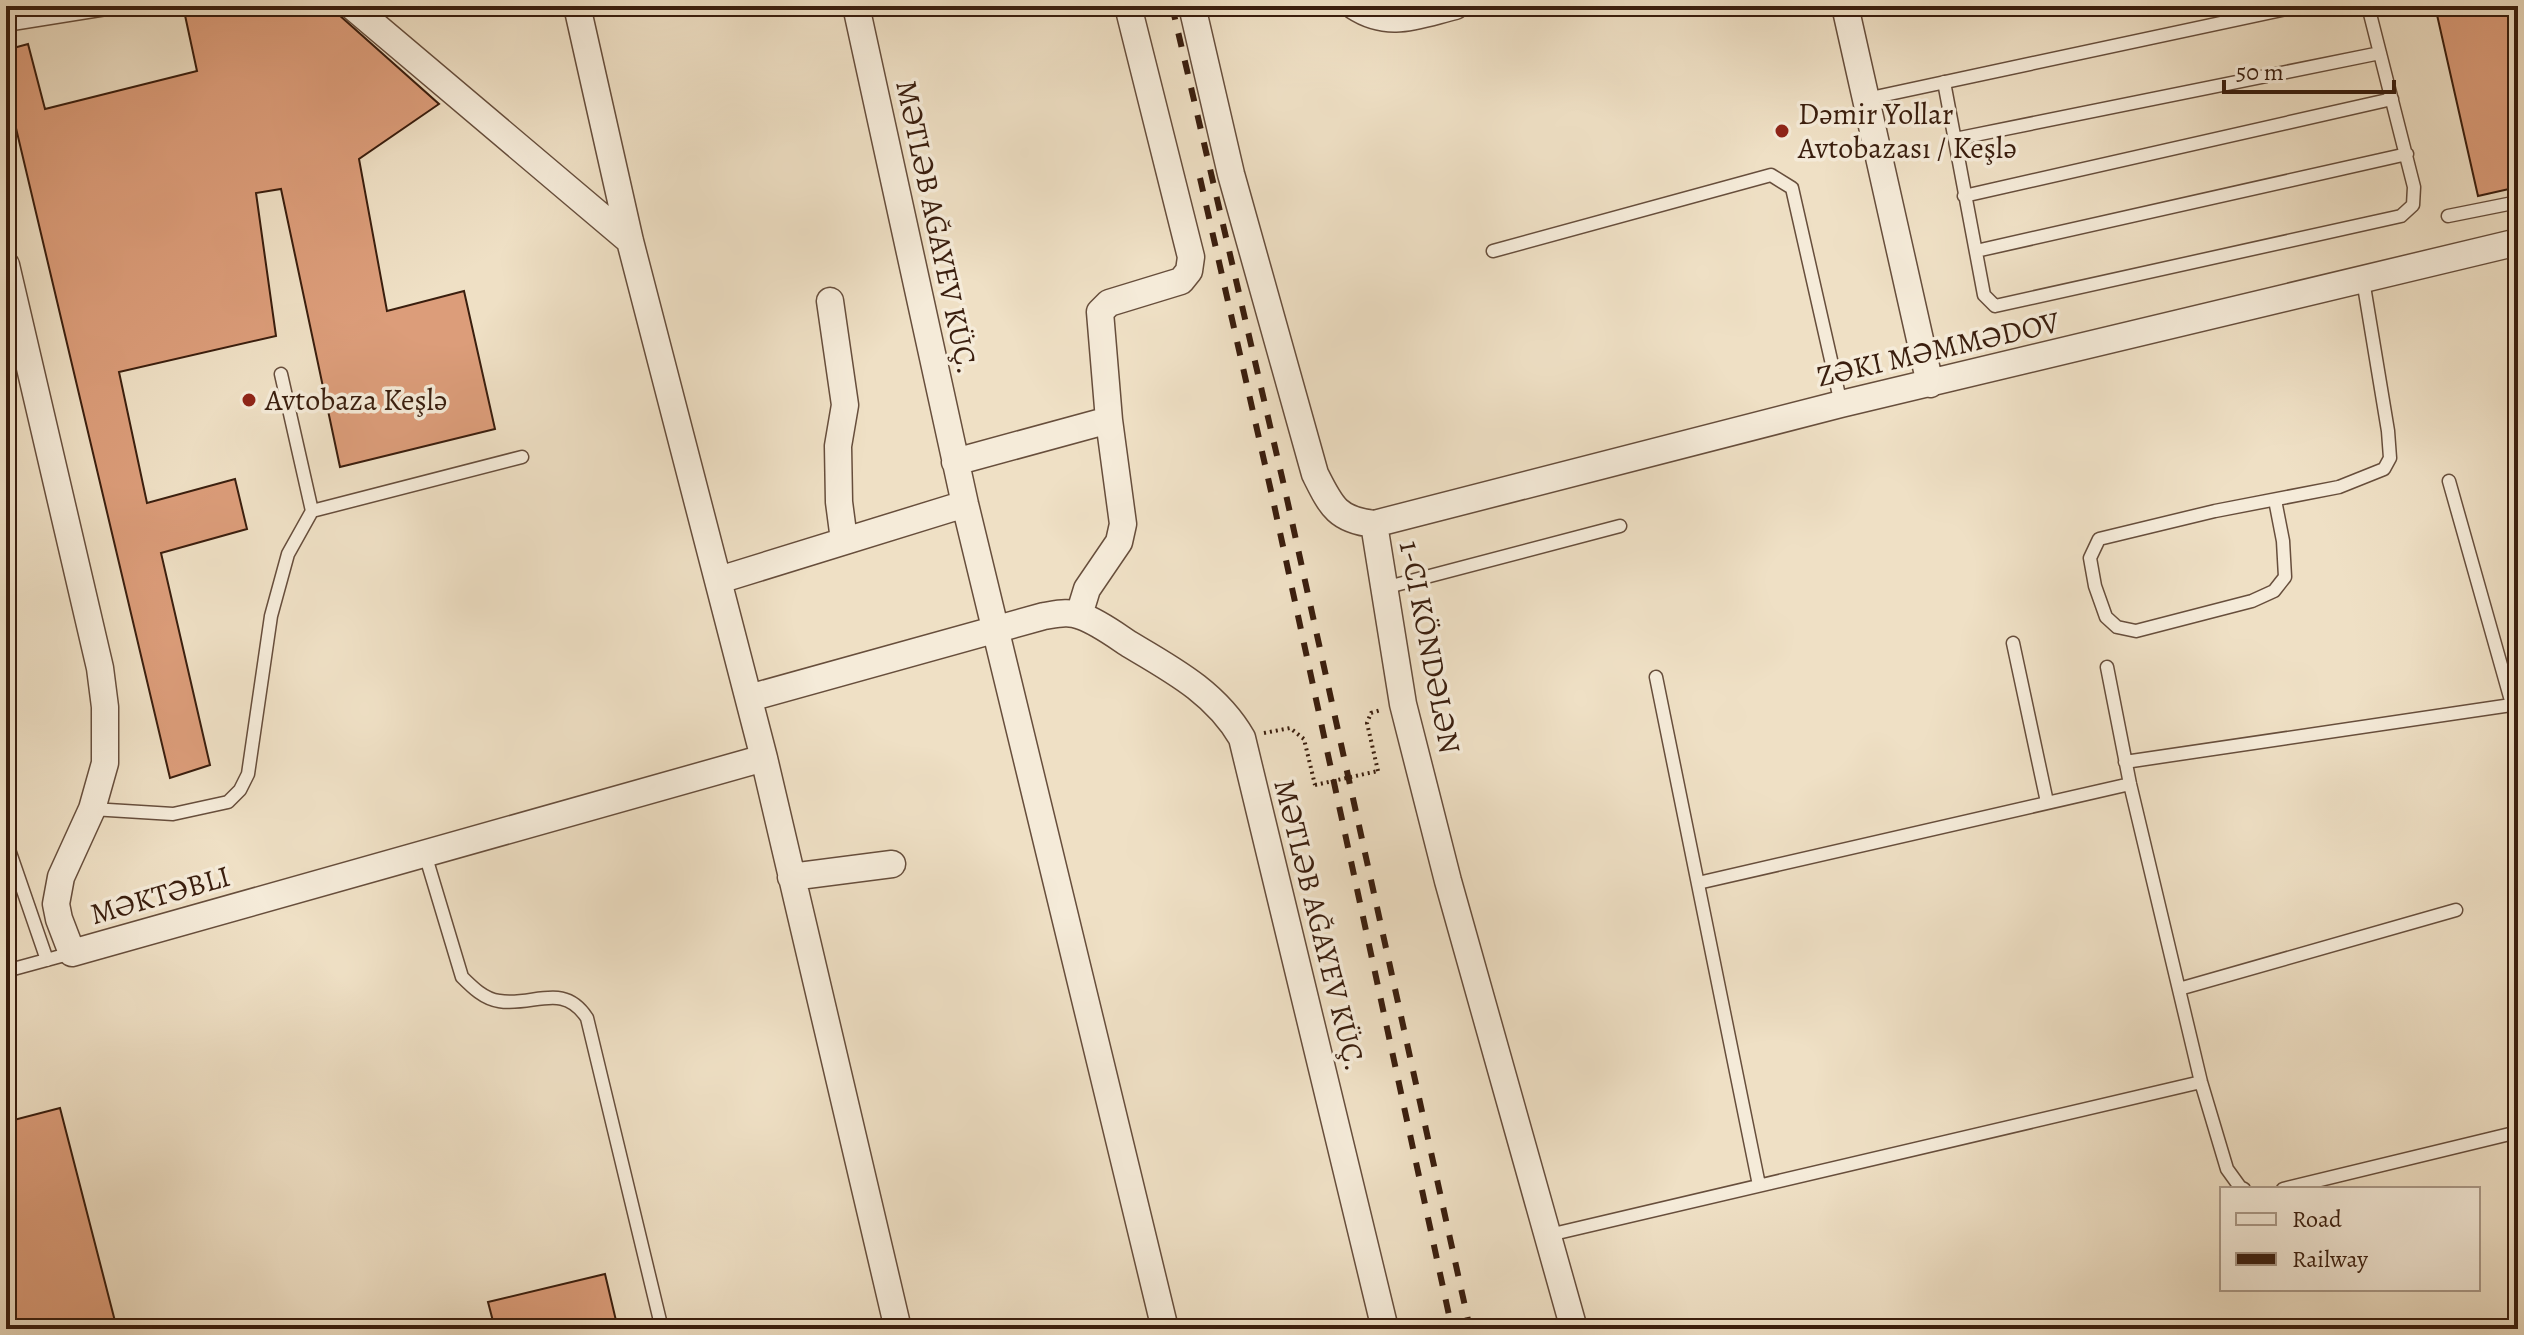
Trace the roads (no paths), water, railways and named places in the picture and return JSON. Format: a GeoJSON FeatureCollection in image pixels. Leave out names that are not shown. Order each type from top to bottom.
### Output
{"type":"FeatureCollection","features":[{"type":"Feature","properties":{"kind":"street"},"geometry":{"type":"LineString","coordinates":[[352,6],[630,241]]}},
{"type":"Feature","properties":{"kind":"street"},"geometry":{"type":"LineString","coordinates":[[577,6],[630,241],[764,758],[898,1329]]}},
{"type":"Feature","properties":{"kind":"street","name":"MƏTLƏB AĞAYEV KÜÇ."},"geometry":{"type":"LineString","coordinates":[[856,6],[955,462],[1165,1329]]}},
{"type":"Feature","properties":{"kind":"street"},"geometry":{"type":"LineString","coordinates":[[749,698],[1044,616],[1063,613],[1079,615],[1087,589],[1119,542],[1123,524],[1109,420],[1100,312],[1109,303],[1181,281],[1189,271],[1191,257],[1128,6]]}},
{"type":"Feature","properties":{"kind":"street","name":"1-CI KÖNDƏLƏN"},"geometry":{"type":"LineString","coordinates":[[1192,6],[1231,174],[1315,474],[1338,513],[1355,522],[1374,524],[1403,704],[1448,881],[1574,1329]]}},
{"type":"Feature","properties":{"kind":"street"},"geometry":{"type":"LineString","coordinates":[[1354,6],[1367,15],[1396,20],[1455,6]]}},
{"type":"Feature","properties":{"kind":"street"},"geometry":{"type":"LineString","coordinates":[[1845,6],[1930,384]]}},
{"type":"Feature","properties":{"kind":"street","name":"ZƏKI MƏMMƏDOV"},"geometry":{"type":"LineString","coordinates":[[1374,524],[1841,404],[2518,242]]}},
{"type":"Feature","properties":{"kind":"street","name":"MƏKTƏBLI"},"geometry":{"type":"LineString","coordinates":[[6,265],[100,668],[105,707],[105,763],[92,809],[61,877],[56,904],[59,956],[764,758]]}},
{"type":"Feature","properties":{"kind":"street"},"geometry":{"type":"LineString","coordinates":[[830,301],[845,405],[838,446],[839,502],[844,540]]}},
{"type":"Feature","properties":{"kind":"street"},"geometry":{"type":"LineString","coordinates":[[955,462],[1109,420]]}},
{"type":"Feature","properties":{"kind":"street"},"geometry":{"type":"LineString","coordinates":[[719,580],[965,504]]}},
{"type":"Feature","properties":{"kind":"street","name":"MƏTLƏB AĞAYEV KÜÇ."},"geometry":{"type":"LineString","coordinates":[[1079,615],[1190,681],[1218,704],[1242,738],[1385,1329]]}},
{"type":"Feature","properties":{"kind":"street"},"geometry":{"type":"LineString","coordinates":[[791,877],[892,864]]}},
{"type":"Feature","properties":{"kind":"lane"},"geometry":{"type":"LineString","coordinates":[[6,25],[125,6]]}},
{"type":"Feature","properties":{"kind":"lane"},"geometry":{"type":"LineString","coordinates":[[1866,99],[2300,6]]}},
{"type":"Feature","properties":{"kind":"lane"},"geometry":{"type":"LineString","coordinates":[[1944,82],[1984,295],[1995,306],[2401,216],[2413,205],[2414,187],[2366,6]]}},
{"type":"Feature","properties":{"kind":"lane"},"geometry":{"type":"LineString","coordinates":[[1955,139],[2380,53]]}},
{"type":"Feature","properties":{"kind":"lane"},"geometry":{"type":"LineString","coordinates":[[1964,196],[2392,99]]}},
{"type":"Feature","properties":{"kind":"lane"},"geometry":{"type":"LineString","coordinates":[[1976,251],[2407,154]]}},
{"type":"Feature","properties":{"kind":"lane"},"geometry":{"type":"LineString","coordinates":[[1493,251],[1771,175],[1792,188],[1841,404]]}},
{"type":"Feature","properties":{"kind":"lane"},"geometry":{"type":"LineString","coordinates":[[2448,216],[2518,202]]}},
{"type":"Feature","properties":{"kind":"lane"},"geometry":{"type":"LineString","coordinates":[[2275,500],[2283,541],[2285,577],[2274,591],[2252,601],[2136,631],[2117,627],[2106,617],[2095,586],[2090,558],[2099,539],[2146,527],[2275,500],[2339,487],[2384,469],[2390,458],[2363,280]]}},
{"type":"Feature","properties":{"kind":"lane"},"geometry":{"type":"LineString","coordinates":[[92,809],[173,814],[228,802],[240,790],[248,774],[271,616],[288,554],[312,511],[281,374]]}},
{"type":"Feature","properties":{"kind":"lane"},"geometry":{"type":"LineString","coordinates":[[312,511],[522,457]]}},
{"type":"Feature","properties":{"kind":"lane"},"geometry":{"type":"LineString","coordinates":[[2125,762],[2515,704],[2449,481]]}},
{"type":"Feature","properties":{"kind":"lane"},"geometry":{"type":"LineString","coordinates":[[1384,588],[1620,526]]}},
{"type":"Feature","properties":{"kind":"lane"},"geometry":{"type":"LineString","coordinates":[[2013,643],[2047,802]]}},
{"type":"Feature","properties":{"kind":"lane"},"geometry":{"type":"LineString","coordinates":[[2107,667],[2125,762],[2201,1082],[2227,1169],[2240,1187]]}},
{"type":"Feature","properties":{"kind":"lane"},"geometry":{"type":"LineString","coordinates":[[1656,677],[1759,1185]]}},
{"type":"Feature","properties":{"kind":"lane"},"geometry":{"type":"LineString","coordinates":[[1698,883],[2130,784]]}},
{"type":"Feature","properties":{"kind":"lane"},"geometry":{"type":"LineString","coordinates":[[6,841],[59,956],[6,971]]}},
{"type":"Feature","properties":{"kind":"lane"},"geometry":{"type":"LineString","coordinates":[[425,854],[462,977],[477,992],[499,1001],[561,998],[578,1005],[587,1018],[662,1329]]}},
{"type":"Feature","properties":{"kind":"lane"},"geometry":{"type":"LineString","coordinates":[[2179,989],[2456,910]]}},
{"type":"Feature","properties":{"kind":"lane"},"geometry":{"type":"LineString","coordinates":[[1549,1235],[2201,1082]]}},
{"type":"Feature","properties":{"kind":"lane"},"geometry":{"type":"LineString","coordinates":[[2291,1187],[2518,1132]]}},
{"type":"Feature","properties":{"kind":"railway"},"geometry":{"type":"LineString","coordinates":[[1172,6],[1285,490],[1470,1329]]}},
{"type":"Feature","properties":{"kind":"railway"},"geometry":{"type":"LineString","coordinates":[[1200,178],[1273,500],[1452,1329]]}},
{"type":"Feature","properties":{"kind":"place","name":"Dəmir Yollar Avtobazası / Keşlə"},"geometry":{"type":"Point","coordinates":[1782,131]}},
{"type":"Feature","properties":{"kind":"place","name":"Avtobaza Keşlə"},"geometry":{"type":"Point","coordinates":[249,400]}}]}
